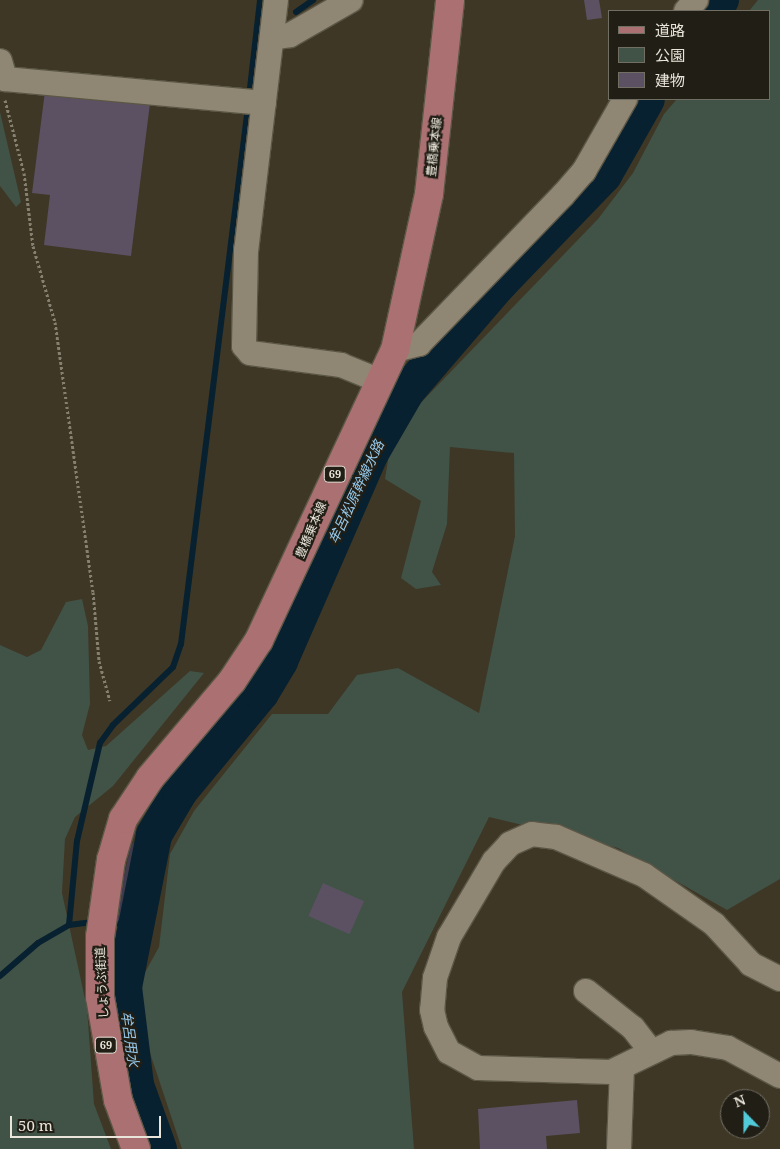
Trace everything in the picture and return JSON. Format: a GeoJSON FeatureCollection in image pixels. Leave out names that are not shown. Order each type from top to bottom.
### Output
{"type":"FeatureCollection","features":[{"type":"Feature","properties":{"kind":"main road","name":"豊橋乗本線"},"geometry":{"type":"LineString","coordinates":[[103,903],[123,819],[150,778],[232,680],[259,640],[395,350],[429,194],[450,0]]}},
{"type":"Feature","properties":{"kind":"main road","name":"しょうぶ街道"},"geometry":{"type":"LineString","coordinates":[[103,903],[100,937],[106,1045],[118,1100],[136,1149]]}},
{"type":"Feature","properties":{"kind":"street"},"geometry":{"type":"LineString","coordinates":[[276,0],[272,38],[261,103],[246,250],[244,346],[250,353],[341,365],[380,381]]}},
{"type":"Feature","properties":{"kind":"street"},"geometry":{"type":"LineString","coordinates":[[272,38],[290,35],[351,0]]}},
{"type":"Feature","properties":{"kind":"street"},"geometry":{"type":"LineString","coordinates":[[687,10],[696,0]]}},
{"type":"Feature","properties":{"kind":"street"},"geometry":{"type":"LineString","coordinates":[[3,70],[261,103]]}},
{"type":"Feature","properties":{"kind":"street"},"geometry":{"type":"LineString","coordinates":[[395,350],[419,344],[563,195],[584,172],[624,100]]}},
{"type":"Feature","properties":{"kind":"street"},"geometry":{"type":"LineString","coordinates":[[780,979],[751,964],[714,924],[687,902],[614,859],[541,834],[510,844],[494,861],[449,937],[434,994],[432,1010],[440,1039],[449,1052],[478,1068],[580,1072],[622,1070],[651,1051],[671,1043],[691,1042],[728,1048],[780,1076]]}},
{"type":"Feature","properties":{"kind":"street"},"geometry":{"type":"LineString","coordinates":[[586,991],[633,1028],[651,1051]]}},
{"type":"Feature","properties":{"kind":"street"},"geometry":{"type":"LineString","coordinates":[[618,1149],[622,1070]]}},
{"type":"Feature","properties":{"kind":"path"},"geometry":{"type":"LineString","coordinates":[[3,70],[5,102],[24,173],[26,212],[55,322],[93,592],[99,661],[110,701]]}},
{"type":"Feature","properties":{"kind":"shaded area"},"geometry":{"type":"Polygon","coordinates":[[[153,819],[145,853],[163,856],[149,952],[137,973],[123,967],[115,915],[131,846],[153,819]]]}},
{"type":"Feature","properties":{"kind":"green space"},"geometry":{"type":"Polygon","coordinates":[[[758,0],[780,0],[780,879],[727,910],[618,848],[489,817],[402,992],[414,1149],[182,1149],[140,1023],[137,987],[159,947],[170,854],[194,811],[272,714],[328,714],[357,675],[398,668],[479,713],[515,536],[514,453],[450,447],[447,524],[432,572],[441,585],[416,589],[401,578],[421,501],[385,479],[389,454],[411,413],[598,219],[633,173],[664,114],[676,100],[770,100],[770,10],[750,10],[758,0]]]}},
{"type":"Feature","properties":{"kind":"green space"},"geometry":{"type":"Polygon","coordinates":[[[0,112],[21,202],[16,207],[0,186],[0,112]]]}},
{"type":"Feature","properties":{"kind":"green space"},"geometry":{"type":"Polygon","coordinates":[[[82,599],[88,626],[90,704],[82,735],[88,750],[106,746],[190,671],[204,673],[113,786],[75,817],[65,839],[62,893],[87,1008],[94,1104],[111,1149],[0,1149],[0,645],[27,657],[41,650],[66,602],[82,599]]]}},
{"type":"Feature","properties":{"kind":"building"},"geometry":{"type":"Polygon","coordinates":[[[584,0],[599,0],[602,18],[587,20],[584,0]]]}},
{"type":"Feature","properties":{"kind":"building"},"geometry":{"type":"Polygon","coordinates":[[[45,91],[150,103],[131,256],[44,245],[50,195],[32,193],[45,91]]]}},
{"type":"Feature","properties":{"kind":"building"},"geometry":{"type":"Polygon","coordinates":[[[323,883],[364,901],[349,934],[308,916],[323,883]]]}},
{"type":"Feature","properties":{"kind":"building"},"geometry":{"type":"Polygon","coordinates":[[[577,1100],[580,1133],[546,1136],[547,1149],[480,1149],[478,1109],[577,1100]]]}},
{"type":"Feature","properties":{"kind":"waterway"},"geometry":{"type":"LineString","coordinates":[[249,97],[260,0]]}},
{"type":"Feature","properties":{"kind":"waterway"},"geometry":{"type":"LineString","coordinates":[[296,12],[313,0]]}},
{"type":"Feature","properties":{"kind":"waterway","name":"牟呂松原幹線水路"},"geometry":{"type":"LineString","coordinates":[[712,10],[721,0]]}},
{"type":"Feature","properties":{"kind":"waterway","name":"牟呂松原幹線水路"},"geometry":{"type":"LineString","coordinates":[[159,1149],[136,1085],[124,987],[154,835],[180,791],[261,693],[280,661],[371,453],[407,391],[500,283],[604,175],[646,100]]}},
{"type":"Feature","properties":{"kind":"waterway"},"geometry":{"type":"LineString","coordinates":[[69,925],[77,841],[100,743],[113,725],[173,667],[181,644],[248,107]]}},
{"type":"Feature","properties":{"kind":"waterway"},"geometry":{"type":"LineString","coordinates":[[0,976],[38,943],[69,925],[95,922]]}},
{"type":"Feature","properties":{"kind":"waterway"},"geometry":{"type":"LineString","coordinates":[[108,923],[136,925]]}},
{"type":"Feature","properties":{"kind":"water label","name":"牟呂用水"},"geometry":{"type":"Point","coordinates":[130,1039]}}]}
